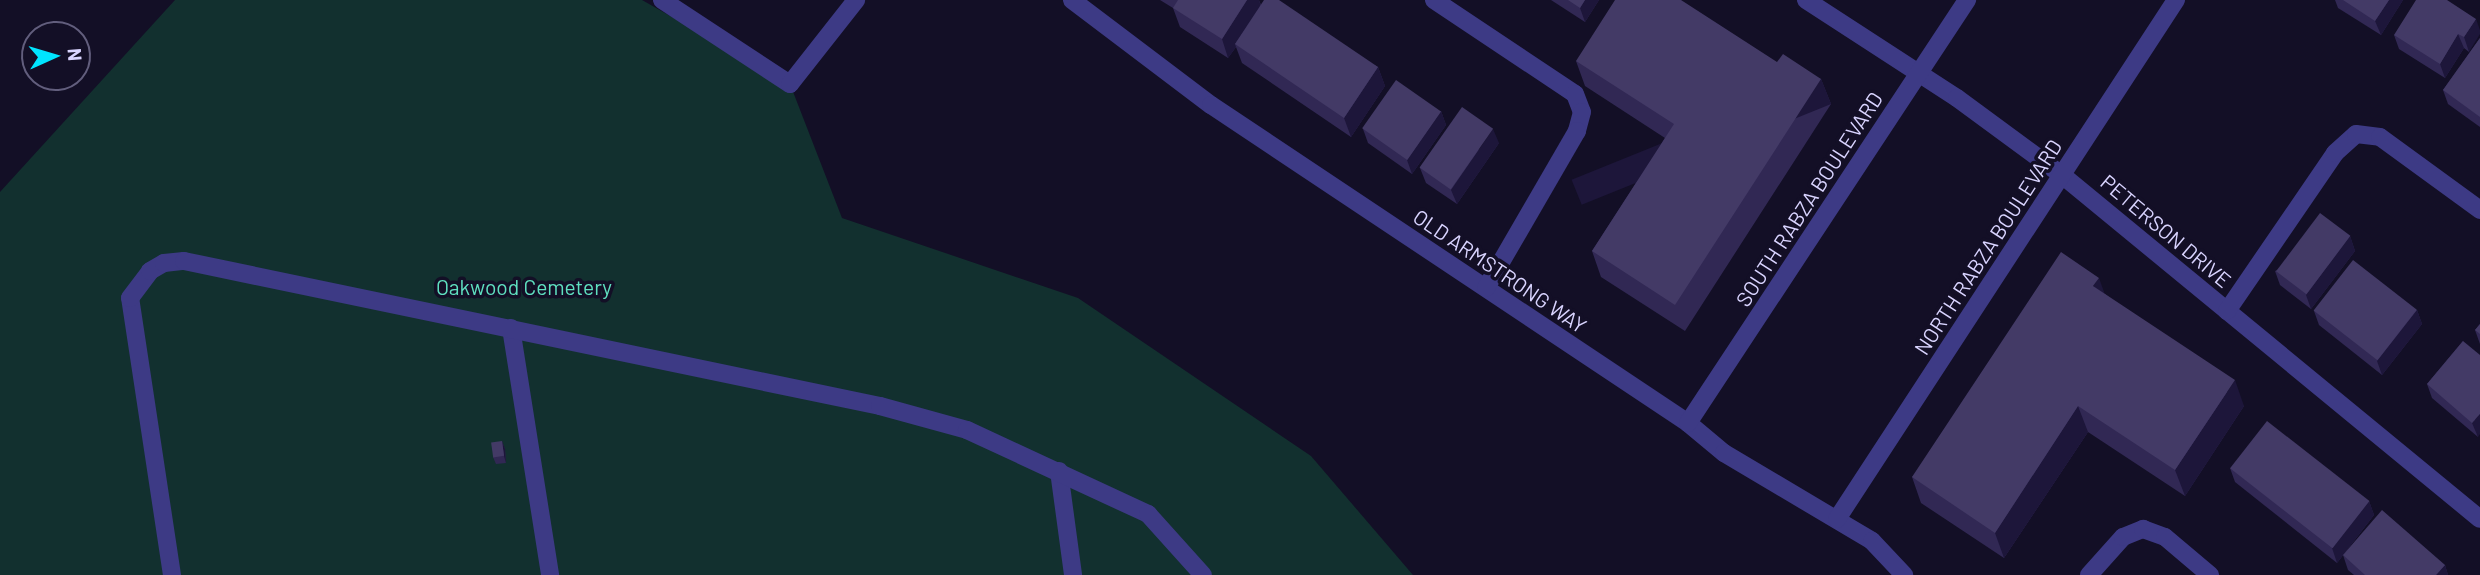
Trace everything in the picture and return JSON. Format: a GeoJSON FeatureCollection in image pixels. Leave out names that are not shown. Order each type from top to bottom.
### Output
{"type":"FeatureCollection","features":[{"type":"Feature","properties":{"kind":"street"},"geometry":{"type":"LineString","coordinates":[[662,0],[790,84],[856,0]]}},
{"type":"Feature","properties":{"kind":"street","name":"OLD ARMSTRONG WAY"},"geometry":{"type":"LineString","coordinates":[[1072,0],[1096,7],[1211,105],[1688,423],[1724,453],[1872,541],[1903,575]]}},
{"type":"Feature","properties":{"kind":"street"},"geometry":{"type":"LineString","coordinates":[[1434,0],[1576,94],[1582,112],[1577,131],[1486,288]]}},
{"type":"Feature","properties":{"kind":"street","name":"PETERSON DRIVE"},"geometry":{"type":"LineString","coordinates":[[1806,0],[1919,73],[2062,175],[2480,519]]}},
{"type":"Feature","properties":{"kind":"street","name":"SOUTH RABZA BOULEVARD"},"geometry":{"type":"LineString","coordinates":[[1688,423],[1967,0]]}},
{"type":"Feature","properties":{"kind":"street","name":"NORTH RABZA BOULEVARD"},"geometry":{"type":"LineString","coordinates":[[1837,519],[2176,0]]}},
{"type":"Feature","properties":{"kind":"street"},"geometry":{"type":"LineString","coordinates":[[2227,311],[2335,153],[2356,134],[2380,137],[2480,210]]}},
{"type":"Feature","properties":{"kind":"street"},"geometry":{"type":"LineString","coordinates":[[172,575],[130,316],[130,298],[150,271],[164,263],[184,261],[880,406],[967,430],[1148,514],[1196,562],[1203,575]]}},
{"type":"Feature","properties":{"kind":"street"},"geometry":{"type":"LineString","coordinates":[[511,328],[550,575]]}},
{"type":"Feature","properties":{"kind":"street"},"geometry":{"type":"LineString","coordinates":[[1059,471],[1073,575]]}},
{"type":"Feature","properties":{"kind":"street"},"geometry":{"type":"LineString","coordinates":[[2089,575],[2123,537],[2143,529],[2165,537],[2210,575]]}},
{"type":"Feature","properties":{"kind":"green space","name":"Oakwood Cemetery"},"geometry":{"type":"Polygon","coordinates":[[[175,0],[642,0],[790,84],[842,218],[1078,298],[1311,456],[1413,575],[0,575],[0,192],[175,0]]]}},
{"type":"Feature","properties":{"kind":"building"},"geometry":{"type":"Polygon","coordinates":[[[1178,0],[1247,0],[1222,39],[1173,8],[1178,0]]]}},
{"type":"Feature","properties":{"kind":"building"},"geometry":{"type":"Polygon","coordinates":[[[1264,0],[1279,0],[1378,67],[1344,118],[1235,44],[1264,0]]]}},
{"type":"Feature","properties":{"kind":"building"},"geometry":{"type":"Polygon","coordinates":[[[1568,0],[1585,0],[1580,8],[1568,0]]]}},
{"type":"Feature","properties":{"kind":"building"},"geometry":{"type":"Polygon","coordinates":[[[1615,0],[1681,0],[1777,62],[1783,54],[1821,79],[1675,305],[1592,251],[1674,124],[1576,61],[1615,0]]]}},
{"type":"Feature","properties":{"kind":"building"},"geometry":{"type":"Polygon","coordinates":[[[2343,0],[2389,0],[2375,21],[2343,0]]]}},
{"type":"Feature","properties":{"kind":"building"},"geometry":{"type":"Polygon","coordinates":[[[2416,0],[2447,0],[2476,19],[2464,37],[2458,34],[2440,64],[2394,35],[2416,0]]]}},
{"type":"Feature","properties":{"kind":"building"},"geometry":{"type":"Polygon","coordinates":[[[2480,38],[2480,117],[2443,90],[2480,38]]]}},
{"type":"Feature","properties":{"kind":"building"},"geometry":{"type":"Polygon","coordinates":[[[1396,80],[1441,112],[1407,160],[1362,128],[1396,80]]]}},
{"type":"Feature","properties":{"kind":"building"},"geometry":{"type":"Polygon","coordinates":[[[1462,107],[1493,129],[1451,189],[1420,168],[1462,107]]]}},
{"type":"Feature","properties":{"kind":"building"},"geometry":{"type":"Polygon","coordinates":[[[2320,213],[2350,236],[2306,294],[2276,271],[2320,213]]]}},
{"type":"Feature","properties":{"kind":"building"},"geometry":{"type":"Polygon","coordinates":[[[2061,252],[2099,278],[2093,286],[2235,380],[2175,470],[2078,406],[1995,533],[1912,477],[2061,252]]]}},
{"type":"Feature","properties":{"kind":"building"},"geometry":{"type":"Polygon","coordinates":[[[2353,260],[2417,310],[2377,360],[2314,310],[2353,260]]]}},
{"type":"Feature","properties":{"kind":"building"},"geometry":{"type":"Polygon","coordinates":[[[2463,341],[2480,355],[2480,414],[2472,423],[2427,384],[2463,341]]]}},
{"type":"Feature","properties":{"kind":"building"},"geometry":{"type":"Polygon","coordinates":[[[2267,421],[2369,501],[2333,548],[2230,468],[2267,421]]]}},
{"type":"Feature","properties":{"kind":"building"},"geometry":{"type":"Polygon","coordinates":[[[502,441],[504,456],[493,457],[491,443],[502,441]]]}},
{"type":"Feature","properties":{"kind":"building"},"geometry":{"type":"Polygon","coordinates":[[[2382,510],[2445,565],[2436,575],[2365,575],[2343,555],[2382,510]]]}}]}
